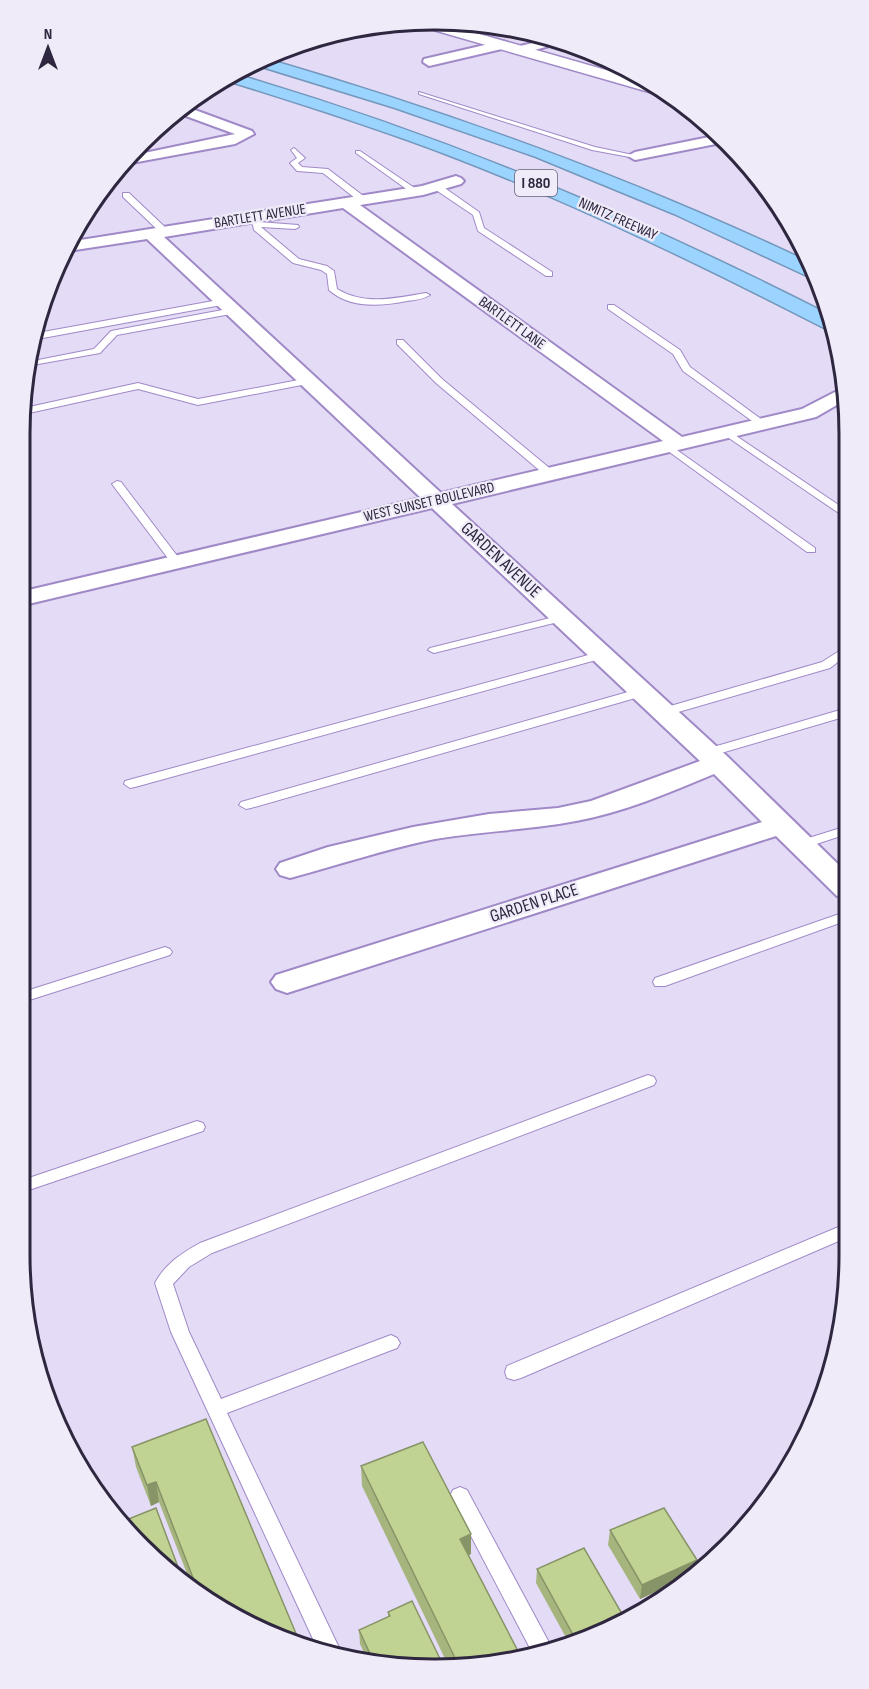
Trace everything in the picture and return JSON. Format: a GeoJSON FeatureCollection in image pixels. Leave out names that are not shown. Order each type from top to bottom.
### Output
{"type":"FeatureCollection","features":[{"type":"Feature","properties":{"kind":"highway","name":"NIMITZ FREEWAY"},"geometry":{"type":"LineString","coordinates":[[271,65],[387,100],[508,141],[660,202],[802,267]]}},
{"type":"Feature","properties":{"kind":"highway","name":"I 880"},"geometry":{"type":"LineString","coordinates":[[255,72],[414,123],[534,167],[720,249],[815,297]]}},
{"type":"Feature","properties":{"kind":"highway","name":"NIMITZ FREEWAY"},"geometry":{"type":"LineString","coordinates":[[240,80],[396,129],[531,181],[673,244],[822,320]]}},
{"type":"Feature","properties":{"kind":"street"},"geometry":{"type":"LineString","coordinates":[[451,31],[621,76]]}},
{"type":"Feature","properties":{"kind":"street"},"geometry":{"type":"LineString","coordinates":[[429,62],[502,45]]}},
{"type":"Feature","properties":{"kind":"street"},"geometry":{"type":"LineString","coordinates":[[520,50],[541,45]]}},
{"type":"Feature","properties":{"kind":"street"},"geometry":{"type":"LineString","coordinates":[[140,157],[236,140],[247,134],[190,113]]}},
{"type":"Feature","properties":{"kind":"street"},"geometry":{"type":"LineString","coordinates":[[635,156],[713,141]]}},
{"type":"Feature","properties":{"kind":"street","name":"BARTLETT AVENUE"},"geometry":{"type":"LineString","coordinates":[[80,240],[254,221],[415,191],[456,181]]}},
{"type":"Feature","properties":{"kind":"street","name":"BARTLETT LANE"},"geometry":{"type":"LineString","coordinates":[[355,201],[672,445]]}},
{"type":"Feature","properties":{"kind":"street","name":"GARDEN AVENUE"},"geometry":{"type":"LineString","coordinates":[[158,233],[228,306],[713,758],[839,880]]}},
{"type":"Feature","properties":{"kind":"street","name":"WEST SUNSET BOULEVARD"},"geometry":{"type":"LineString","coordinates":[[30,597],[809,413],[836,398]]}},
{"type":"Feature","properties":{"kind":"street"},"geometry":{"type":"LineString","coordinates":[[290,869],[336,852],[385,841],[491,822],[558,816],[620,802],[713,758]]}},
{"type":"Feature","properties":{"kind":"street","name":"GARDEN PLACE"},"geometry":{"type":"LineString","coordinates":[[287,982],[791,835]]}},
{"type":"Feature","properties":{"kind":"lane"},"geometry":{"type":"LineString","coordinates":[[421,93],[594,149],[635,156]]}},
{"type":"Feature","properties":{"kind":"lane"},"geometry":{"type":"LineString","coordinates":[[294,150],[301,158],[294,163],[300,169],[325,171],[355,201]]}},
{"type":"Feature","properties":{"kind":"lane"},"geometry":{"type":"LineString","coordinates":[[358,152],[415,191]]}},
{"type":"Feature","properties":{"kind":"lane"},"geometry":{"type":"LineString","coordinates":[[436,186],[476,214],[482,229],[549,274]]}},
{"type":"Feature","properties":{"kind":"lane"},"geometry":{"type":"LineString","coordinates":[[126,195],[158,233]]}},
{"type":"Feature","properties":{"kind":"lane"},"geometry":{"type":"LineString","coordinates":[[254,221],[295,227]]}},
{"type":"Feature","properties":{"kind":"lane"},"geometry":{"type":"LineString","coordinates":[[254,221],[257,228],[296,261],[324,268],[331,273],[333,290],[347,300],[377,303],[426,295]]}},
{"type":"Feature","properties":{"kind":"lane"},"geometry":{"type":"LineString","coordinates":[[43,335],[228,306]]}},
{"type":"Feature","properties":{"kind":"lane"},"geometry":{"type":"LineString","coordinates":[[37,363],[97,351],[114,333],[228,306]]}},
{"type":"Feature","properties":{"kind":"lane"},"geometry":{"type":"LineString","coordinates":[[611,307],[677,352],[686,369],[762,424]]}},
{"type":"Feature","properties":{"kind":"lane"},"geometry":{"type":"LineString","coordinates":[[400,342],[439,381],[549,473]]}},
{"type":"Feature","properties":{"kind":"lane"},"geometry":{"type":"LineString","coordinates":[[31,410],[138,386],[198,402],[309,381]]}},
{"type":"Feature","properties":{"kind":"lane"},"geometry":{"type":"LineString","coordinates":[[726,432],[839,510]]}},
{"type":"Feature","properties":{"kind":"lane"},"geometry":{"type":"LineString","coordinates":[[672,445],[811,550]]}},
{"type":"Feature","properties":{"kind":"lane"},"geometry":{"type":"LineString","coordinates":[[117,484],[177,563]]}},
{"type":"Feature","properties":{"kind":"lane"},"geometry":{"type":"LineString","coordinates":[[434,650],[562,618]]}},
{"type":"Feature","properties":{"kind":"lane"},"geometry":{"type":"LineString","coordinates":[[130,784],[603,655]]}},
{"type":"Feature","properties":{"kind":"lane"},"geometry":{"type":"LineString","coordinates":[[664,712],[826,664],[839,655]]}},
{"type":"Feature","properties":{"kind":"lane"},"geometry":{"type":"LineString","coordinates":[[246,804],[642,692]]}},
{"type":"Feature","properties":{"kind":"lane"},"geometry":{"type":"LineString","coordinates":[[713,758],[839,715]]}},
{"type":"Feature","properties":{"kind":"lane"},"geometry":{"type":"LineString","coordinates":[[791,835],[839,831]]}},
{"type":"Feature","properties":{"kind":"lane"},"geometry":{"type":"LineString","coordinates":[[660,982],[839,918]]}},
{"type":"Feature","properties":{"kind":"lane"},"geometry":{"type":"LineString","coordinates":[[30,995],[165,952]]}},
{"type":"Feature","properties":{"kind":"lane"},"geometry":{"type":"LineString","coordinates":[[326,1644],[180,1332],[164,1283],[173,1269],[206,1248],[648,1081]]}},
{"type":"Feature","properties":{"kind":"lane"},"geometry":{"type":"LineString","coordinates":[[30,1184],[197,1127]]}},
{"type":"Feature","properties":{"kind":"lane"},"geometry":{"type":"LineString","coordinates":[[514,1372],[839,1234]]}},
{"type":"Feature","properties":{"kind":"lane"},"geometry":{"type":"LineString","coordinates":[[216,1409],[391,1344]]}},
{"type":"Feature","properties":{"kind":"lane"},"geometry":{"type":"LineString","coordinates":[[460,1496],[539,1645]]}},
{"type":"Feature","properties":{"kind":"building"},"geometry":{"type":"Polygon","coordinates":[[[206,1419],[297,1635],[232,1605],[193,1579],[156,1482],[147,1485],[132,1447],[206,1419]]]}},
{"type":"Feature","properties":{"kind":"building"},"geometry":{"type":"Polygon","coordinates":[[[423,1442],[471,1534],[460,1539],[517,1650],[487,1656],[455,1658],[361,1466],[423,1442]]]}},
{"type":"Feature","properties":{"kind":"building"},"geometry":{"type":"Polygon","coordinates":[[[156,1508],[178,1567],[148,1541],[128,1519],[156,1508]]]}},
{"type":"Feature","properties":{"kind":"building"},"geometry":{"type":"Polygon","coordinates":[[[664,1508],[697,1560],[642,1585],[610,1530],[664,1508]]]}},
{"type":"Feature","properties":{"kind":"building"},"geometry":{"type":"Polygon","coordinates":[[[584,1548],[621,1613],[573,1635],[537,1569],[584,1548]]]}},
{"type":"Feature","properties":{"kind":"building"},"geometry":{"type":"Polygon","coordinates":[[[412,1601],[440,1659],[370,1654],[359,1630],[390,1616],[388,1612],[412,1601]]]}}]}
